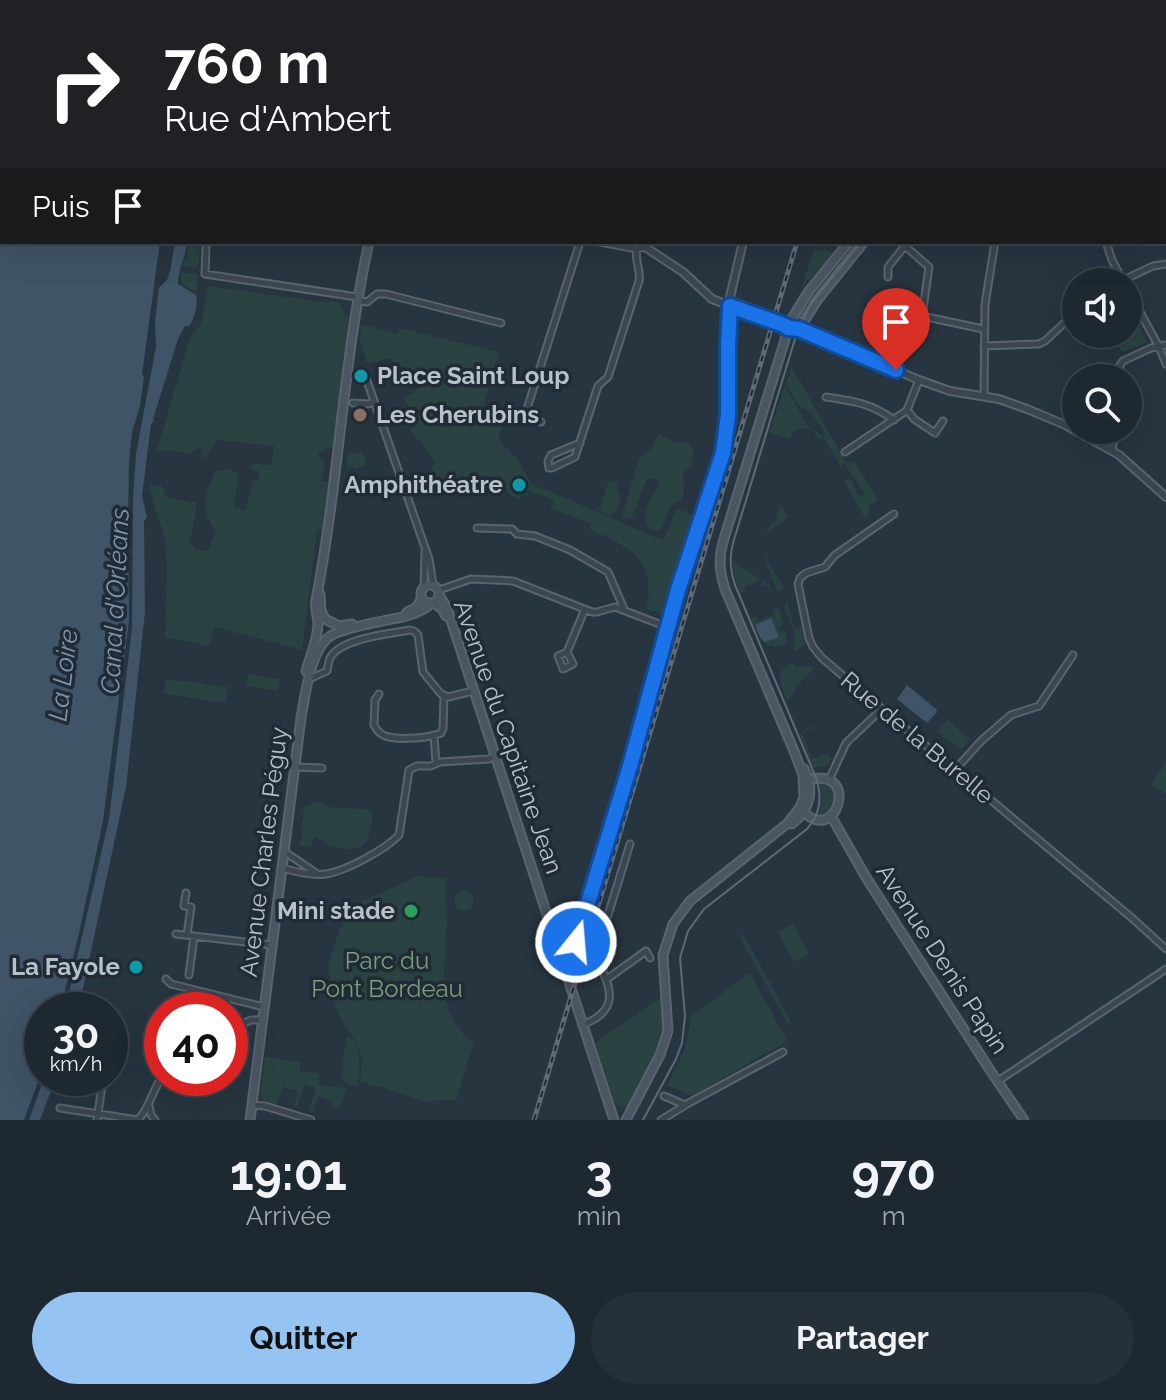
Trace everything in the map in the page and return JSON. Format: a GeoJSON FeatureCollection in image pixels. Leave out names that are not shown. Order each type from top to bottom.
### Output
{"type":"FeatureCollection","features":[{"type":"Feature","properties":{"kind":"main road","name":"Avenue Charles Péguy"},"geometry":{"type":"LineString","coordinates":[[307,683],[306,673],[320,625],[316,602],[339,450],[357,298],[369,244]]}},
{"type":"Feature","properties":{"kind":"main road"},"geometry":{"type":"LineString","coordinates":[[627,1120],[660,1055],[668,1031],[663,955],[673,924],[690,901],[802,810],[807,780],[725,589],[720,566],[723,542],[791,320],[809,291],[847,244]]}},
{"type":"Feature","properties":{"kind":"main road"},"geometry":{"type":"LineString","coordinates":[[788,328],[799,329],[818,299],[862,244]]}},
{"type":"Feature","properties":{"kind":"main road"},"geometry":{"type":"LineString","coordinates":[[424,587],[437,590],[432,603],[415,614],[322,637],[320,625],[343,626],[406,612],[421,602],[424,587]]}},
{"type":"Feature","properties":{"kind":"main road","name":"Avenue du Capitaine Jean"},"geometry":{"type":"LineString","coordinates":[[437,590],[447,608],[472,692]]}},
{"type":"Feature","properties":{"kind":"main road"},"geometry":{"type":"LineString","coordinates":[[421,598],[432,603]]}},
{"type":"Feature","properties":{"kind":"main road","name":"Avenue du Capitaine Jean"},"geometry":{"type":"LineString","coordinates":[[432,603],[446,614],[612,1120]]}},
{"type":"Feature","properties":{"kind":"main road","name":"Avenue Charles Péguy"},"geometry":{"type":"LineString","coordinates":[[250,1120],[307,683],[319,651],[335,629],[334,624]]}},
{"type":"Feature","properties":{"kind":"main road"},"geometry":{"type":"LineString","coordinates":[[802,810],[818,820],[831,816],[840,800],[837,787],[829,780],[807,780]]}},
{"type":"Feature","properties":{"kind":"main road","name":"Avenue Denis Papin"},"geometry":{"type":"LineString","coordinates":[[831,816],[867,879],[1024,1120]]}},
{"type":"Feature","properties":{"kind":"street"},"geometry":{"type":"LineString","coordinates":[[541,422],[526,412],[579,244]]}},
{"type":"Feature","properties":{"kind":"street"},"geometry":{"type":"LineString","coordinates":[[621,244],[642,246],[683,272],[712,299],[788,328]]}},
{"type":"Feature","properties":{"kind":"street"},"geometry":{"type":"LineString","coordinates":[[560,958],[570,953],[576,942],[630,766],[667,627],[723,453],[728,415],[730,297],[743,244]]}},
{"type":"Feature","properties":{"kind":"street"},"geometry":{"type":"LineString","coordinates":[[888,277],[888,267],[907,244],[930,269],[922,316],[983,329]]}},
{"type":"Feature","properties":{"kind":"street"},"geometry":{"type":"LineString","coordinates":[[984,396],[983,329],[995,244]]}},
{"type":"Feature","properties":{"kind":"street"},"geometry":{"type":"LineString","coordinates":[[1107,244],[1116,268]]}},
{"type":"Feature","properties":{"kind":"street"},"geometry":{"type":"LineString","coordinates":[[206,246],[205,274],[367,302],[377,294],[386,294],[501,323]]}},
{"type":"Feature","properties":{"kind":"street"},"geometry":{"type":"LineString","coordinates":[[580,443],[551,455],[549,468],[575,457],[580,443],[598,386],[608,377],[639,281],[636,254],[642,246]]}},
{"type":"Feature","properties":{"kind":"street"},"geometry":{"type":"LineString","coordinates":[[1142,271],[1166,264]]}},
{"type":"Feature","properties":{"kind":"street"},"geometry":{"type":"LineString","coordinates":[[1142,312],[1163,346],[1166,364]]}},
{"type":"Feature","properties":{"kind":"street"},"geometry":{"type":"LineString","coordinates":[[984,346],[1039,344],[1062,325]]}},
{"type":"Feature","properties":{"kind":"street"},"geometry":{"type":"LineString","coordinates":[[799,329],[919,380],[950,391],[984,396],[1027,409],[1063,424],[1112,450],[1166,496]]}},
{"type":"Feature","properties":{"kind":"street"},"geometry":{"type":"LineString","coordinates":[[1121,364],[1151,348],[1163,346]]}},
{"type":"Feature","properties":{"kind":"street"},"geometry":{"type":"LineString","coordinates":[[365,375],[437,590],[466,580],[502,581],[595,612],[612,607],[667,627]]}},
{"type":"Feature","properties":{"kind":"street"},"geometry":{"type":"LineString","coordinates":[[845,452],[907,410],[919,380]]}},
{"type":"Feature","properties":{"kind":"street"},"geometry":{"type":"LineString","coordinates":[[826,397],[861,402],[894,420]]}},
{"type":"Feature","properties":{"kind":"street"},"geometry":{"type":"LineString","coordinates":[[353,403],[374,402]]}},
{"type":"Feature","properties":{"kind":"street"},"geometry":{"type":"LineString","coordinates":[[907,410],[914,419],[935,433],[943,421]]}},
{"type":"Feature","properties":{"kind":"street"},"geometry":{"type":"LineString","coordinates":[[1112,450],[1113,444]]}},
{"type":"Feature","properties":{"kind":"street","name":"Rue de la Burelle"},"geometry":{"type":"LineString","coordinates":[[894,514],[835,555],[825,567],[804,574],[798,584],[813,647],[822,658],[1166,949]]}},
{"type":"Feature","properties":{"kind":"street"},"geometry":{"type":"LineString","coordinates":[[477,528],[512,529],[517,534],[535,536],[603,568],[612,578],[624,610]]}},
{"type":"Feature","properties":{"kind":"street"},"geometry":{"type":"LineString","coordinates":[[424,587],[426,550]]}},
{"type":"Feature","properties":{"kind":"street"},"geometry":{"type":"LineString","coordinates":[[567,652],[585,609]]}},
{"type":"Feature","properties":{"kind":"street"},"geometry":{"type":"LineString","coordinates":[[307,683],[327,671],[333,654],[353,642],[414,631],[418,635],[423,672],[444,697],[443,731],[434,736],[389,737],[380,733],[373,720],[375,700],[379,694]]}},
{"type":"Feature","properties":{"kind":"street"},"geometry":{"type":"LineString","coordinates":[[955,770],[981,741],[1011,715],[1039,706],[1073,655]]}},
{"type":"Feature","properties":{"kind":"street"},"geometry":{"type":"LineString","coordinates":[[444,697],[472,692]]}},
{"type":"Feature","properties":{"kind":"street"},"geometry":{"type":"LineString","coordinates":[[829,780],[846,743],[882,709]]}},
{"type":"Feature","properties":{"kind":"street"},"geometry":{"type":"LineString","coordinates":[[434,736],[436,763]]}},
{"type":"Feature","properties":{"kind":"street"},"geometry":{"type":"LineString","coordinates":[[282,868],[325,874],[345,867],[396,838],[400,830],[409,770],[436,763],[494,757]]}},
{"type":"Feature","properties":{"kind":"street"},"geometry":{"type":"LineString","coordinates":[[296,767],[322,768]]}},
{"type":"Feature","properties":{"kind":"street"},"geometry":{"type":"LineString","coordinates":[[581,1025],[606,1010],[610,1000],[607,979],[595,957],[630,844]]}},
{"type":"Feature","properties":{"kind":"street"},"geometry":{"type":"LineString","coordinates":[[284,851],[317,874]]}},
{"type":"Feature","properties":{"kind":"street"},"geometry":{"type":"LineString","coordinates":[[186,893],[184,906],[191,907],[189,975]]}},
{"type":"Feature","properties":{"kind":"street"},"geometry":{"type":"LineString","coordinates":[[176,934],[272,945]]}},
{"type":"Feature","properties":{"kind":"street"},"geometry":{"type":"LineString","coordinates":[[607,979],[646,951],[650,958]]}},
{"type":"Feature","properties":{"kind":"street"},"geometry":{"type":"LineString","coordinates":[[998,1081],[1166,969]]}},
{"type":"Feature","properties":{"kind":"street"},"geometry":{"type":"LineString","coordinates":[[166,979],[171,984],[264,1007]]}},
{"type":"Feature","properties":{"kind":"street"},"geometry":{"type":"LineString","coordinates":[[248,1021],[262,1020]]}},
{"type":"Feature","properties":{"kind":"street"},"geometry":{"type":"LineString","coordinates":[[661,1120],[783,1052]]}},
{"type":"Feature","properties":{"kind":"street"},"geometry":{"type":"LineString","coordinates":[[97,1117],[100,1096]]}},
{"type":"Feature","properties":{"kind":"street"},"geometry":{"type":"LineString","coordinates":[[60,1108],[97,1117],[138,1120],[152,1096]]}},
{"type":"Feature","properties":{"kind":"street"},"geometry":{"type":"LineString","coordinates":[[664,1096],[685,1105]]}},
{"type":"Feature","properties":{"kind":"street"},"geometry":{"type":"LineString","coordinates":[[149,1105],[155,1120]]}},
{"type":"Feature","properties":{"kind":"street"},"geometry":{"type":"LineString","coordinates":[[252,1105],[311,1120]]}},
{"type":"Feature","properties":{"kind":"green space"},"geometry":{"type":"Polygon","coordinates":[[[189,244],[198,244],[198,266],[193,269],[189,267],[190,260],[188,267],[182,266],[186,258],[189,260],[189,244]]]}},
{"type":"Feature","properties":{"kind":"green space"},"geometry":{"type":"Polygon","coordinates":[[[824,247],[829,252],[836,252],[806,282],[800,293],[814,248],[822,251],[824,247]]]}},
{"type":"Feature","properties":{"kind":"green space"},"geometry":{"type":"Polygon","coordinates":[[[181,272],[198,274],[196,292],[182,282],[181,272]]]}},
{"type":"Feature","properties":{"kind":"green space"},"geometry":{"type":"Polygon","coordinates":[[[208,286],[335,302],[341,304],[345,316],[349,317],[335,447],[327,448],[318,457],[325,460],[321,481],[329,482],[322,530],[317,529],[302,650],[215,627],[209,646],[165,637],[166,546],[150,484],[163,487],[166,497],[197,503],[190,542],[197,550],[208,551],[216,532],[205,502],[215,472],[227,469],[239,474],[234,507],[245,511],[253,480],[259,479],[260,473],[250,469],[252,464],[271,465],[274,446],[217,440],[206,458],[201,456],[202,447],[191,453],[157,450],[190,338],[201,324],[208,286]]]}},
{"type":"Feature","properties":{"kind":"green space"},"geometry":{"type":"Polygon","coordinates":[[[361,324],[397,334],[399,328],[499,352],[483,406],[506,413],[498,440],[519,461],[531,484],[664,540],[676,509],[696,516],[665,615],[646,609],[647,578],[637,557],[617,542],[590,530],[591,524],[551,508],[554,500],[528,490],[521,494],[520,499],[505,489],[465,483],[448,493],[440,482],[437,483],[431,468],[435,463],[410,430],[418,424],[404,399],[423,385],[388,358],[368,364],[360,342],[361,324]]]}},
{"type":"Feature","properties":{"kind":"green space"},"geometry":{"type":"Polygon","coordinates":[[[792,367],[847,465],[854,460],[878,500],[869,506],[866,520],[844,481],[851,479],[859,497],[865,494],[844,463],[845,473],[823,437],[826,435],[812,414],[798,405],[786,384],[792,367]]]}},
{"type":"Feature","properties":{"kind":"green space"},"geometry":{"type":"Polygon","coordinates":[[[785,386],[810,430],[798,429],[790,439],[769,433],[785,386]]]}},
{"type":"Feature","properties":{"kind":"green space"},"geometry":{"type":"Polygon","coordinates":[[[659,434],[675,443],[688,443],[693,450],[692,465],[683,473],[684,494],[679,502],[671,505],[661,530],[650,530],[646,522],[646,509],[659,480],[653,478],[646,481],[632,517],[626,519],[622,516],[637,465],[659,434]]]}},
{"type":"Feature","properties":{"kind":"green space"},"geometry":{"type":"Polygon","coordinates":[[[362,451],[367,465],[346,467],[348,452],[357,454],[362,451]]]}},
{"type":"Feature","properties":{"kind":"green space"},"geometry":{"type":"Polygon","coordinates":[[[618,482],[621,498],[616,511],[610,516],[599,510],[608,483],[618,482]]]}},
{"type":"Feature","properties":{"kind":"green space"},"geometry":{"type":"Polygon","coordinates":[[[780,504],[789,517],[773,528],[766,540],[780,504]]]}},
{"type":"Feature","properties":{"kind":"green space"},"geometry":{"type":"Polygon","coordinates":[[[765,551],[783,590],[777,590],[767,565],[765,551]]]}},
{"type":"Feature","properties":{"kind":"green space"},"geometry":{"type":"Polygon","coordinates":[[[733,561],[769,585],[772,592],[767,585],[763,586],[761,580],[744,587],[745,592],[740,594],[733,561]]]}},
{"type":"Feature","properties":{"kind":"green space"},"geometry":{"type":"Polygon","coordinates":[[[787,599],[794,628],[802,627],[805,645],[794,652],[794,631],[784,607],[787,599]]]}},
{"type":"Feature","properties":{"kind":"green space"},"geometry":{"type":"Polygon","coordinates":[[[773,609],[779,609],[783,624],[779,630],[786,632],[786,644],[778,646],[762,641],[751,618],[756,616],[758,621],[775,615],[773,609]]]}},
{"type":"Feature","properties":{"kind":"green space"},"geometry":{"type":"Polygon","coordinates":[[[792,663],[797,667],[812,666],[814,669],[794,688],[796,691],[787,700],[780,675],[792,663]]]}},
{"type":"Feature","properties":{"kind":"green space"},"geometry":{"type":"Polygon","coordinates":[[[248,674],[280,679],[278,691],[247,686],[248,674]]]}},
{"type":"Feature","properties":{"kind":"green space"},"geometry":{"type":"Polygon","coordinates":[[[166,679],[228,687],[226,703],[164,694],[166,679]]]}},
{"type":"Feature","properties":{"kind":"green space"},"geometry":{"type":"Polygon","coordinates":[[[947,720],[970,739],[961,750],[938,731],[947,720]]]}},
{"type":"Feature","properties":{"kind":"green space"},"geometry":{"type":"Polygon","coordinates":[[[808,726],[810,728],[803,735],[812,759],[827,754],[832,758],[828,765],[813,768],[800,735],[808,726]]]}},
{"type":"Feature","properties":{"kind":"green space"},"geometry":{"type":"Polygon","coordinates":[[[1166,762],[1166,794],[1151,785],[1166,762]]]}},
{"type":"Feature","properties":{"kind":"green space"},"geometry":{"type":"Polygon","coordinates":[[[818,782],[830,787],[836,799],[830,811],[818,816],[822,798],[818,782]]]}},
{"type":"Feature","properties":{"kind":"green space"},"geometry":{"type":"Polygon","coordinates":[[[316,802],[330,808],[366,809],[373,814],[368,840],[359,848],[347,849],[330,846],[315,836],[311,846],[300,845],[304,807],[316,802]]]}},
{"type":"Feature","properties":{"kind":"green space","name":"Parc du Pont Bordeau"},"geometry":{"type":"Polygon","coordinates":[[[419,876],[445,879],[444,985],[447,1002],[460,1031],[474,1042],[456,1100],[422,1101],[360,1082],[362,1060],[358,1048],[360,1075],[357,1086],[349,1085],[342,1078],[346,1037],[358,1046],[339,1016],[333,999],[328,965],[340,928],[361,902],[419,876]]]}},
{"type":"Feature","properties":{"kind":"green space"},"geometry":{"type":"Polygon","coordinates":[[[464,891],[471,894],[474,901],[471,908],[464,911],[457,908],[454,901],[457,894],[464,891]]]}},
{"type":"Feature","properties":{"kind":"green space"},"geometry":{"type":"Polygon","coordinates":[[[793,924],[809,954],[794,962],[778,932],[793,924]]]}},
{"type":"Feature","properties":{"kind":"green space"},"geometry":{"type":"Polygon","coordinates":[[[743,934],[791,1022],[788,1024],[739,936],[743,934]]]}},
{"type":"Feature","properties":{"kind":"green space"},"geometry":{"type":"Polygon","coordinates":[[[750,973],[787,1041],[692,1096],[667,1085],[686,1044],[690,1017],[750,973]]]}},
{"type":"Feature","properties":{"kind":"green space"},"geometry":{"type":"Polygon","coordinates":[[[661,997],[665,1026],[660,1046],[627,1109],[615,1103],[595,1043],[661,997]]]}},
{"type":"Feature","properties":{"kind":"green space"},"geometry":{"type":"Polygon","coordinates":[[[265,1057],[300,1062],[300,1071],[320,1073],[319,1085],[347,1088],[340,1108],[318,1097],[313,1112],[309,1111],[316,1088],[304,1084],[297,1107],[294,1106],[298,1091],[283,1087],[276,1105],[262,1099],[265,1057]]]}},
{"type":"Feature","properties":{"kind":"water"},"geometry":{"type":"Polygon","coordinates":[[[0,244],[160,244],[140,406],[132,432],[128,523],[129,621],[103,821],[64,992],[24,992],[24,1096],[33,1096],[24,1120],[0,1120],[0,244]]]}},
{"type":"Feature","properties":{"kind":"water"},"geometry":{"type":"Polygon","coordinates":[[[175,244],[187,244],[178,284],[196,295],[196,307],[191,323],[185,326],[178,339],[151,424],[142,496],[147,517],[144,521],[145,612],[126,787],[82,992],[69,992],[109,819],[132,629],[136,454],[156,347],[159,288],[167,280],[175,244]]]}},
{"type":"Feature","properties":{"kind":"water"},"geometry":{"type":"Polygon","coordinates":[[[771,618],[779,637],[765,642],[755,625],[771,618]]]}},
{"type":"Feature","properties":{"kind":"water"},"geometry":{"type":"Polygon","coordinates":[[[907,685],[936,709],[937,712],[927,723],[897,699],[907,685]]]}},
{"type":"Feature","properties":{"kind":"water"},"geometry":{"type":"Polygon","coordinates":[[[38,1096],[49,1096],[40,1120],[29,1120],[38,1096]]]}},
{"type":"Feature","properties":{"kind":"tram line"},"geometry":{"type":"LineString","coordinates":[[643,1120],[682,1043],[685,1016],[680,958],[688,931],[704,909],[807,829],[818,811],[816,778],[735,585],[731,554],[798,329],[812,302],[859,244]]}},
{"type":"Feature","properties":{"kind":"railway"},"geometry":{"type":"LineString","coordinates":[[534,1120],[796,244]]}},
{"type":"Feature","properties":{"kind":"place","name":"Place Saint Loup"},"geometry":{"type":"Point","coordinates":[361,376]}},
{"type":"Feature","properties":{"kind":"place","name":"Les Cherubins"},"geometry":{"type":"Point","coordinates":[360,415]}},
{"type":"Feature","properties":{"kind":"place","name":"Amphithéatre"},"geometry":{"type":"Point","coordinates":[519,485]}},
{"type":"Feature","properties":{"kind":"place","name":"Mini stade"},"geometry":{"type":"Point","coordinates":[411,911]}},
{"type":"Feature","properties":{"kind":"place","name":"La Fayole"},"geometry":{"type":"Point","coordinates":[136,967]}},
{"type":"Feature","properties":{"kind":"route"},"geometry":{"type":"LineString","coordinates":[[576,942],[630,766],[678,590],[723,453],[728,415],[730,306],[788,328],[799,329],[896,370]]}},
{"type":"Feature","properties":{"kind":"water label","name":"Canal d'Orléans"},"geometry":{"type":"Point","coordinates":[115,601]}},
{"type":"Feature","properties":{"kind":"water label","name":"La Loire"},"geometry":{"type":"Point","coordinates":[63,675]}}]}
